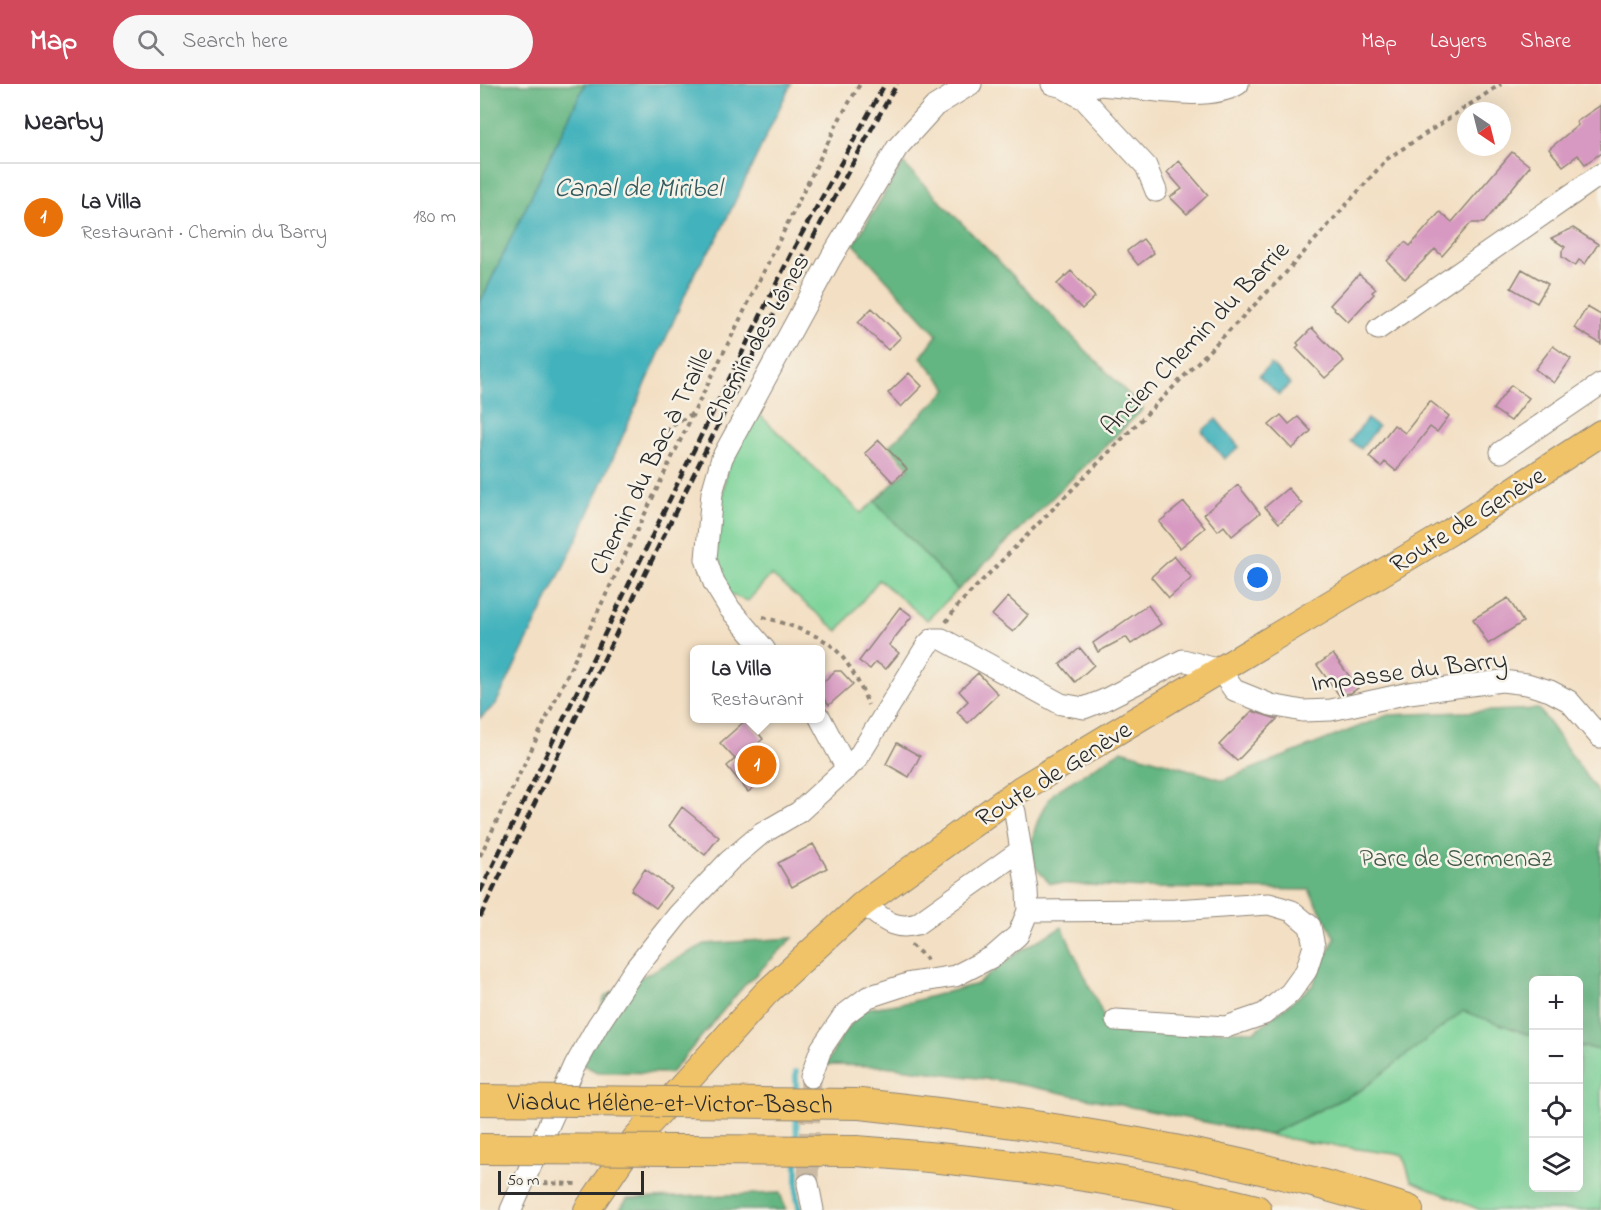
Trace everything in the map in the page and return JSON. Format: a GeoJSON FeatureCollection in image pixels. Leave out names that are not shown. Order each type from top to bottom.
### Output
{"type":"FeatureCollection","features":[{"type":"Feature","properties":{"kind":"highway","name":"Viaduc Hélène-et-Victor-Basch"},"geometry":{"type":"LineString","coordinates":[[480,1100],[860,1104],[1089,1133],[1218,1158],[1339,1188],[1408,1210]]}},
{"type":"Feature","properties":{"kind":"highway","name":"Viaduc Hélène-et-Victor-Basch"},"geometry":{"type":"LineString","coordinates":[[480,1149],[856,1151],[952,1159],[1107,1179],[1256,1210]]}},
{"type":"Feature","properties":{"kind":"main road","name":"Route de Genève"},"geometry":{"type":"LineString","coordinates":[[587,1210],[635,1139],[750,1010],[863,904],[1009,798],[1450,532],[1601,433]]}},
{"type":"Feature","properties":{"kind":"street","name":"Chemin des Lônes"},"geometry":{"type":"LineString","coordinates":[[761,645],[730,609],[714,583],[706,559],[712,493],[722,458],[831,258],[897,148],[935,106],[971,84]]}},
{"type":"Feature","properties":{"kind":"street"},"geometry":{"type":"LineString","coordinates":[[1058,86],[1097,85],[1188,94],[1230,89],[1239,84]]}},
{"type":"Feature","properties":{"kind":"street"},"geometry":{"type":"LineString","coordinates":[[1058,86],[1084,99],[1146,166],[1156,192]]}},
{"type":"Feature","properties":{"kind":"street"},"geometry":{"type":"LineString","coordinates":[[1378,329],[1601,174]]}},
{"type":"Feature","properties":{"kind":"street"},"geometry":{"type":"LineString","coordinates":[[1501,452],[1601,384]]}},
{"type":"Feature","properties":{"kind":"street"},"geometry":{"type":"LineString","coordinates":[[511,1210],[575,1066],[634,969],[678,915],[729,861],[760,834],[798,812],[857,759],[927,645],[933,639],[942,639],[1061,704],[1084,708],[1183,660],[1220,670]]}},
{"type":"Feature","properties":{"kind":"street","name":"Impasse du Barry"},"geometry":{"type":"LineString","coordinates":[[1220,670],[1233,690],[1271,705],[1303,711],[1332,710],[1408,693],[1502,681],[1527,684],[1550,691],[1569,701],[1600,737]]}},
{"type":"Feature","properties":{"kind":"street"},"geometry":{"type":"LineString","coordinates":[[823,723],[847,769]]}},
{"type":"Feature","properties":{"kind":"street"},"geometry":{"type":"LineString","coordinates":[[811,1077],[821,1049],[844,1015],[868,997],[911,983],[955,976],[994,956],[1018,935],[1028,911],[1028,890],[1015,812],[1009,798]]}},
{"type":"Feature","properties":{"kind":"street"},"geometry":{"type":"LineString","coordinates":[[863,904],[896,927],[917,924],[1021,850]]}},
{"type":"Feature","properties":{"kind":"street"},"geometry":{"type":"LineString","coordinates":[[1028,911],[1175,910],[1269,904],[1293,911],[1310,926],[1314,946],[1306,971],[1290,993],[1264,1014],[1226,1027],[1116,1020]]}},
{"type":"Feature","properties":{"kind":"street"},"geometry":{"type":"LineString","coordinates":[[808,1184],[813,1210]]}},
{"type":"Feature","properties":{"kind":"path","name":"Chemin du Bac à Traille"},"geometry":{"type":"LineString","coordinates":[[480,856],[694,412],[840,118],[860,84]]}},
{"type":"Feature","properties":{"kind":"path","name":"Ancien Chemin du Barrie"},"geometry":{"type":"LineString","coordinates":[[933,639],[959,604],[1282,277],[1387,159],[1501,84]]}},
{"type":"Feature","properties":{"kind":"path"},"geometry":{"type":"LineString","coordinates":[[657,457],[669,428],[694,412]]}},
{"type":"Feature","properties":{"kind":"path"},"geometry":{"type":"LineString","coordinates":[[730,609],[776,620],[831,645],[863,690],[870,709],[880,723]]}},
{"type":"Feature","properties":{"kind":"path"},"geometry":{"type":"LineString","coordinates":[[906,927],[911,946],[926,958],[934,980]]}},
{"type":"Feature","properties":{"kind":"path"},"geometry":{"type":"LineString","coordinates":[[523,1182],[573,1184]]}},
{"type":"Feature","properties":{"kind":"green space"},"geometry":{"type":"Polygon","coordinates":[[[480,84],[585,84],[480,303],[480,84]]]}},
{"type":"Feature","properties":{"kind":"green space"},"geometry":{"type":"Polygon","coordinates":[[[903,163],[1143,409],[958,590],[875,501],[909,468],[889,446],[948,389],[921,357],[937,335],[854,244],[903,163]]]}},
{"type":"Feature","properties":{"kind":"green space"},"geometry":{"type":"Polygon","coordinates":[[[757,414],[861,513],[875,501],[958,590],[927,620],[879,580],[838,631],[771,575],[748,601],[728,594],[713,551],[729,455],[757,414]]]}},
{"type":"Feature","properties":{"kind":"green space","name":"Parc de Sermenaz"},"geometry":{"type":"Polygon","coordinates":[[[1539,709],[1601,797],[1601,1050],[1583,1047],[1583,976],[1529,976],[1529,1035],[1463,1011],[1361,1090],[1268,1135],[1008,1082],[884,1066],[826,1065],[843,1034],[864,1009],[910,1002],[977,984],[1020,951],[1062,927],[1110,1030],[1255,1031],[1312,986],[1335,938],[1309,890],[1143,888],[1050,883],[1034,865],[1032,857],[1033,836],[1040,815],[1056,791],[1122,750],[1224,780],[1388,715],[1539,709]]]}},
{"type":"Feature","properties":{"kind":"green space"},"geometry":{"type":"Polygon","coordinates":[[[793,938],[742,988],[671,1073],[597,1072],[581,1064],[605,996],[705,944],[793,938]]]}},
{"type":"Feature","properties":{"kind":"green space"},"geometry":{"type":"Polygon","coordinates":[[[1463,1010],[1529,1035],[1529,1192],[1583,1192],[1583,1047],[1601,1050],[1601,1210],[1480,1210],[1411,1181],[1403,1155],[1268,1135],[1361,1090],[1463,1010]]]}},
{"type":"Feature","properties":{"kind":"green space"},"geometry":{"type":"Polygon","coordinates":[[[780,1193],[786,1210],[620,1210],[627,1199],[780,1193]]]}},
{"type":"Feature","properties":{"kind":"water","name":"Canal de Miribel"},"geometry":{"type":"Polygon","coordinates":[[[585,84],[791,84],[717,239],[696,270],[580,533],[496,704],[480,718],[480,303],[585,84]]]}},
{"type":"Feature","properties":{"kind":"water"},"geometry":{"type":"Polygon","coordinates":[[[1271,364],[1290,384],[1279,395],[1259,376],[1271,364]]]}},
{"type":"Feature","properties":{"kind":"water"},"geometry":{"type":"Polygon","coordinates":[[[1216,419],[1239,447],[1224,459],[1202,431],[1216,419]]]}},
{"type":"Feature","properties":{"kind":"water"},"geometry":{"type":"Polygon","coordinates":[[[1367,419],[1378,427],[1361,449],[1350,441],[1367,419]]]}},
{"type":"Feature","properties":{"kind":"building"},"geometry":{"type":"Polygon","coordinates":[[[1601,105],[1601,153],[1585,164],[1578,155],[1563,166],[1549,149],[1578,125],[1576,122],[1601,105]]]}},
{"type":"Feature","properties":{"kind":"building"},"geometry":{"type":"Polygon","coordinates":[[[1511,153],[1530,166],[1484,223],[1471,223],[1442,256],[1435,249],[1405,279],[1387,261],[1405,242],[1410,246],[1440,212],[1452,222],[1509,156],[1511,156],[1511,153]]]}},
{"type":"Feature","properties":{"kind":"building"},"geometry":{"type":"Polygon","coordinates":[[[1179,161],[1208,195],[1187,214],[1170,197],[1182,189],[1167,172],[1179,161]]]}},
{"type":"Feature","properties":{"kind":"building"},"geometry":{"type":"Polygon","coordinates":[[[1573,228],[1598,244],[1585,264],[1579,260],[1575,266],[1562,257],[1565,247],[1551,238],[1573,228]]]}},
{"type":"Feature","properties":{"kind":"building"},"geometry":{"type":"Polygon","coordinates":[[[1143,239],[1154,253],[1138,265],[1127,251],[1143,239]]]}},
{"type":"Feature","properties":{"kind":"building"},"geometry":{"type":"Polygon","coordinates":[[[1522,269],[1548,284],[1537,303],[1511,288],[1522,269]]]}},
{"type":"Feature","properties":{"kind":"building"},"geometry":{"type":"Polygon","coordinates":[[[1071,271],[1095,297],[1082,309],[1057,284],[1071,271]]]}},
{"type":"Feature","properties":{"kind":"building"},"geometry":{"type":"Polygon","coordinates":[[[1359,274],[1376,289],[1348,322],[1330,305],[1359,274]]]}},
{"type":"Feature","properties":{"kind":"building"},"geometry":{"type":"Polygon","coordinates":[[[1587,307],[1601,315],[1601,344],[1574,328],[1587,307]]]}},
{"type":"Feature","properties":{"kind":"building"},"geometry":{"type":"Polygon","coordinates":[[[872,308],[901,337],[888,350],[858,322],[872,308]]]}},
{"type":"Feature","properties":{"kind":"building"},"geometry":{"type":"Polygon","coordinates":[[[1312,328],[1344,361],[1325,378],[1296,348],[1299,345],[1297,343],[1312,328]]]}},
{"type":"Feature","properties":{"kind":"building"},"geometry":{"type":"Polygon","coordinates":[[[1553,346],[1571,359],[1554,383],[1535,369],[1553,346]]]}},
{"type":"Feature","properties":{"kind":"building"},"geometry":{"type":"Polygon","coordinates":[[[909,373],[922,386],[901,407],[888,393],[909,373]]]}},
{"type":"Feature","properties":{"kind":"building"},"geometry":{"type":"Polygon","coordinates":[[[1511,385],[1529,398],[1511,421],[1493,409],[1511,385]]]}},
{"type":"Feature","properties":{"kind":"building"},"geometry":{"type":"Polygon","coordinates":[[[1430,401],[1449,416],[1437,432],[1430,427],[1396,471],[1385,462],[1381,467],[1369,457],[1394,425],[1405,433],[1430,401]]]}},
{"type":"Feature","properties":{"kind":"building"},"geometry":{"type":"Polygon","coordinates":[[[1281,415],[1289,424],[1298,417],[1311,431],[1292,449],[1269,425],[1281,415]]]}},
{"type":"Feature","properties":{"kind":"building"},"geometry":{"type":"Polygon","coordinates":[[[879,440],[907,469],[893,482],[865,453],[879,440]]]}},
{"type":"Feature","properties":{"kind":"building"},"geometry":{"type":"Polygon","coordinates":[[[1238,485],[1260,513],[1232,536],[1224,526],[1218,531],[1204,514],[1238,485]]]}},
{"type":"Feature","properties":{"kind":"building"},"geometry":{"type":"Polygon","coordinates":[[[1288,488],[1302,504],[1279,523],[1265,507],[1288,488]]]}},
{"type":"Feature","properties":{"kind":"building"},"geometry":{"type":"Polygon","coordinates":[[[1184,502],[1205,528],[1180,548],[1159,522],[1184,502]]]}},
{"type":"Feature","properties":{"kind":"building"},"geometry":{"type":"Polygon","coordinates":[[[1174,556],[1192,578],[1169,598],[1151,577],[1174,556]]]}},
{"type":"Feature","properties":{"kind":"building"},"geometry":{"type":"Polygon","coordinates":[[[1008,597],[1028,615],[1013,632],[992,615],[1008,597]]]}},
{"type":"Feature","properties":{"kind":"building"},"geometry":{"type":"Polygon","coordinates":[[[1508,598],[1523,622],[1488,644],[1473,619],[1508,598]]]}},
{"type":"Feature","properties":{"kind":"building"},"geometry":{"type":"Polygon","coordinates":[[[1148,605],[1161,624],[1131,644],[1126,637],[1098,652],[1093,643],[1148,605]]]}},
{"type":"Feature","properties":{"kind":"building"},"geometry":{"type":"Polygon","coordinates":[[[900,607],[912,616],[889,645],[899,653],[886,669],[876,662],[870,669],[859,661],[900,607]]]}},
{"type":"Feature","properties":{"kind":"building"},"geometry":{"type":"Polygon","coordinates":[[[1080,648],[1094,665],[1075,682],[1060,664],[1080,648]]]}},
{"type":"Feature","properties":{"kind":"building"},"geometry":{"type":"Polygon","coordinates":[[[1333,654],[1358,688],[1351,693],[1339,695],[1317,665],[1333,654]]]}},
{"type":"Feature","properties":{"kind":"building"},"geometry":{"type":"Polygon","coordinates":[[[835,671],[841,671],[853,684],[829,705],[825,700],[825,680],[835,671]]]}},
{"type":"Feature","properties":{"kind":"building"},"geometry":{"type":"Polygon","coordinates":[[[978,673],[998,694],[968,723],[957,712],[968,701],[959,691],[978,673]]]}},
{"type":"Feature","properties":{"kind":"building"},"geometry":{"type":"Polygon","coordinates":[[[1252,711],[1277,719],[1237,761],[1219,745],[1252,711]]]}},
{"type":"Feature","properties":{"kind":"building"},"geometry":{"type":"Polygon","coordinates":[[[742,723],[750,723],[763,739],[756,745],[776,770],[748,792],[727,766],[735,759],[720,743],[742,723]]]}},
{"type":"Feature","properties":{"kind":"building"},"geometry":{"type":"Polygon","coordinates":[[[897,743],[920,756],[909,777],[886,764],[897,743]]]}},
{"type":"Feature","properties":{"kind":"building"},"geometry":{"type":"Polygon","coordinates":[[[682,807],[719,837],[705,855],[669,826],[682,807]]]}},
{"type":"Feature","properties":{"kind":"building"},"geometry":{"type":"Polygon","coordinates":[[[813,844],[827,868],[792,887],[778,863],[813,844]]]}},
{"type":"Feature","properties":{"kind":"building"},"geometry":{"type":"Polygon","coordinates":[[[645,869],[671,888],[656,908],[631,890],[645,869]]]}},
{"type":"Feature","properties":{"kind":"waterway"},"geometry":{"type":"LineString","coordinates":[[796,1072],[796,1096]]}},
{"type":"Feature","properties":{"kind":"waterway"},"geometry":{"type":"LineString","coordinates":[[796,1112],[797,1144]]}},
{"type":"Feature","properties":{"kind":"waterway"},"geometry":{"type":"LineString","coordinates":[[797,1160],[797,1197],[800,1210]]}},
{"type":"Feature","properties":{"kind":"tunnel"},"geometry":{"type":"LineString","coordinates":[[808,1184],[811,1077]]}},
{"type":"Feature","properties":{"kind":"railway"},"geometry":{"type":"LineString","coordinates":[[480,892],[795,246],[885,84]]}},
{"type":"Feature","properties":{"kind":"railway"},"geometry":{"type":"LineString","coordinates":[[480,917],[727,407],[831,204],[897,84]]}},
{"type":"Feature","properties":{"kind":"place","name":"La Villa"},"geometry":{"type":"Point","coordinates":[757,765]}}]}
